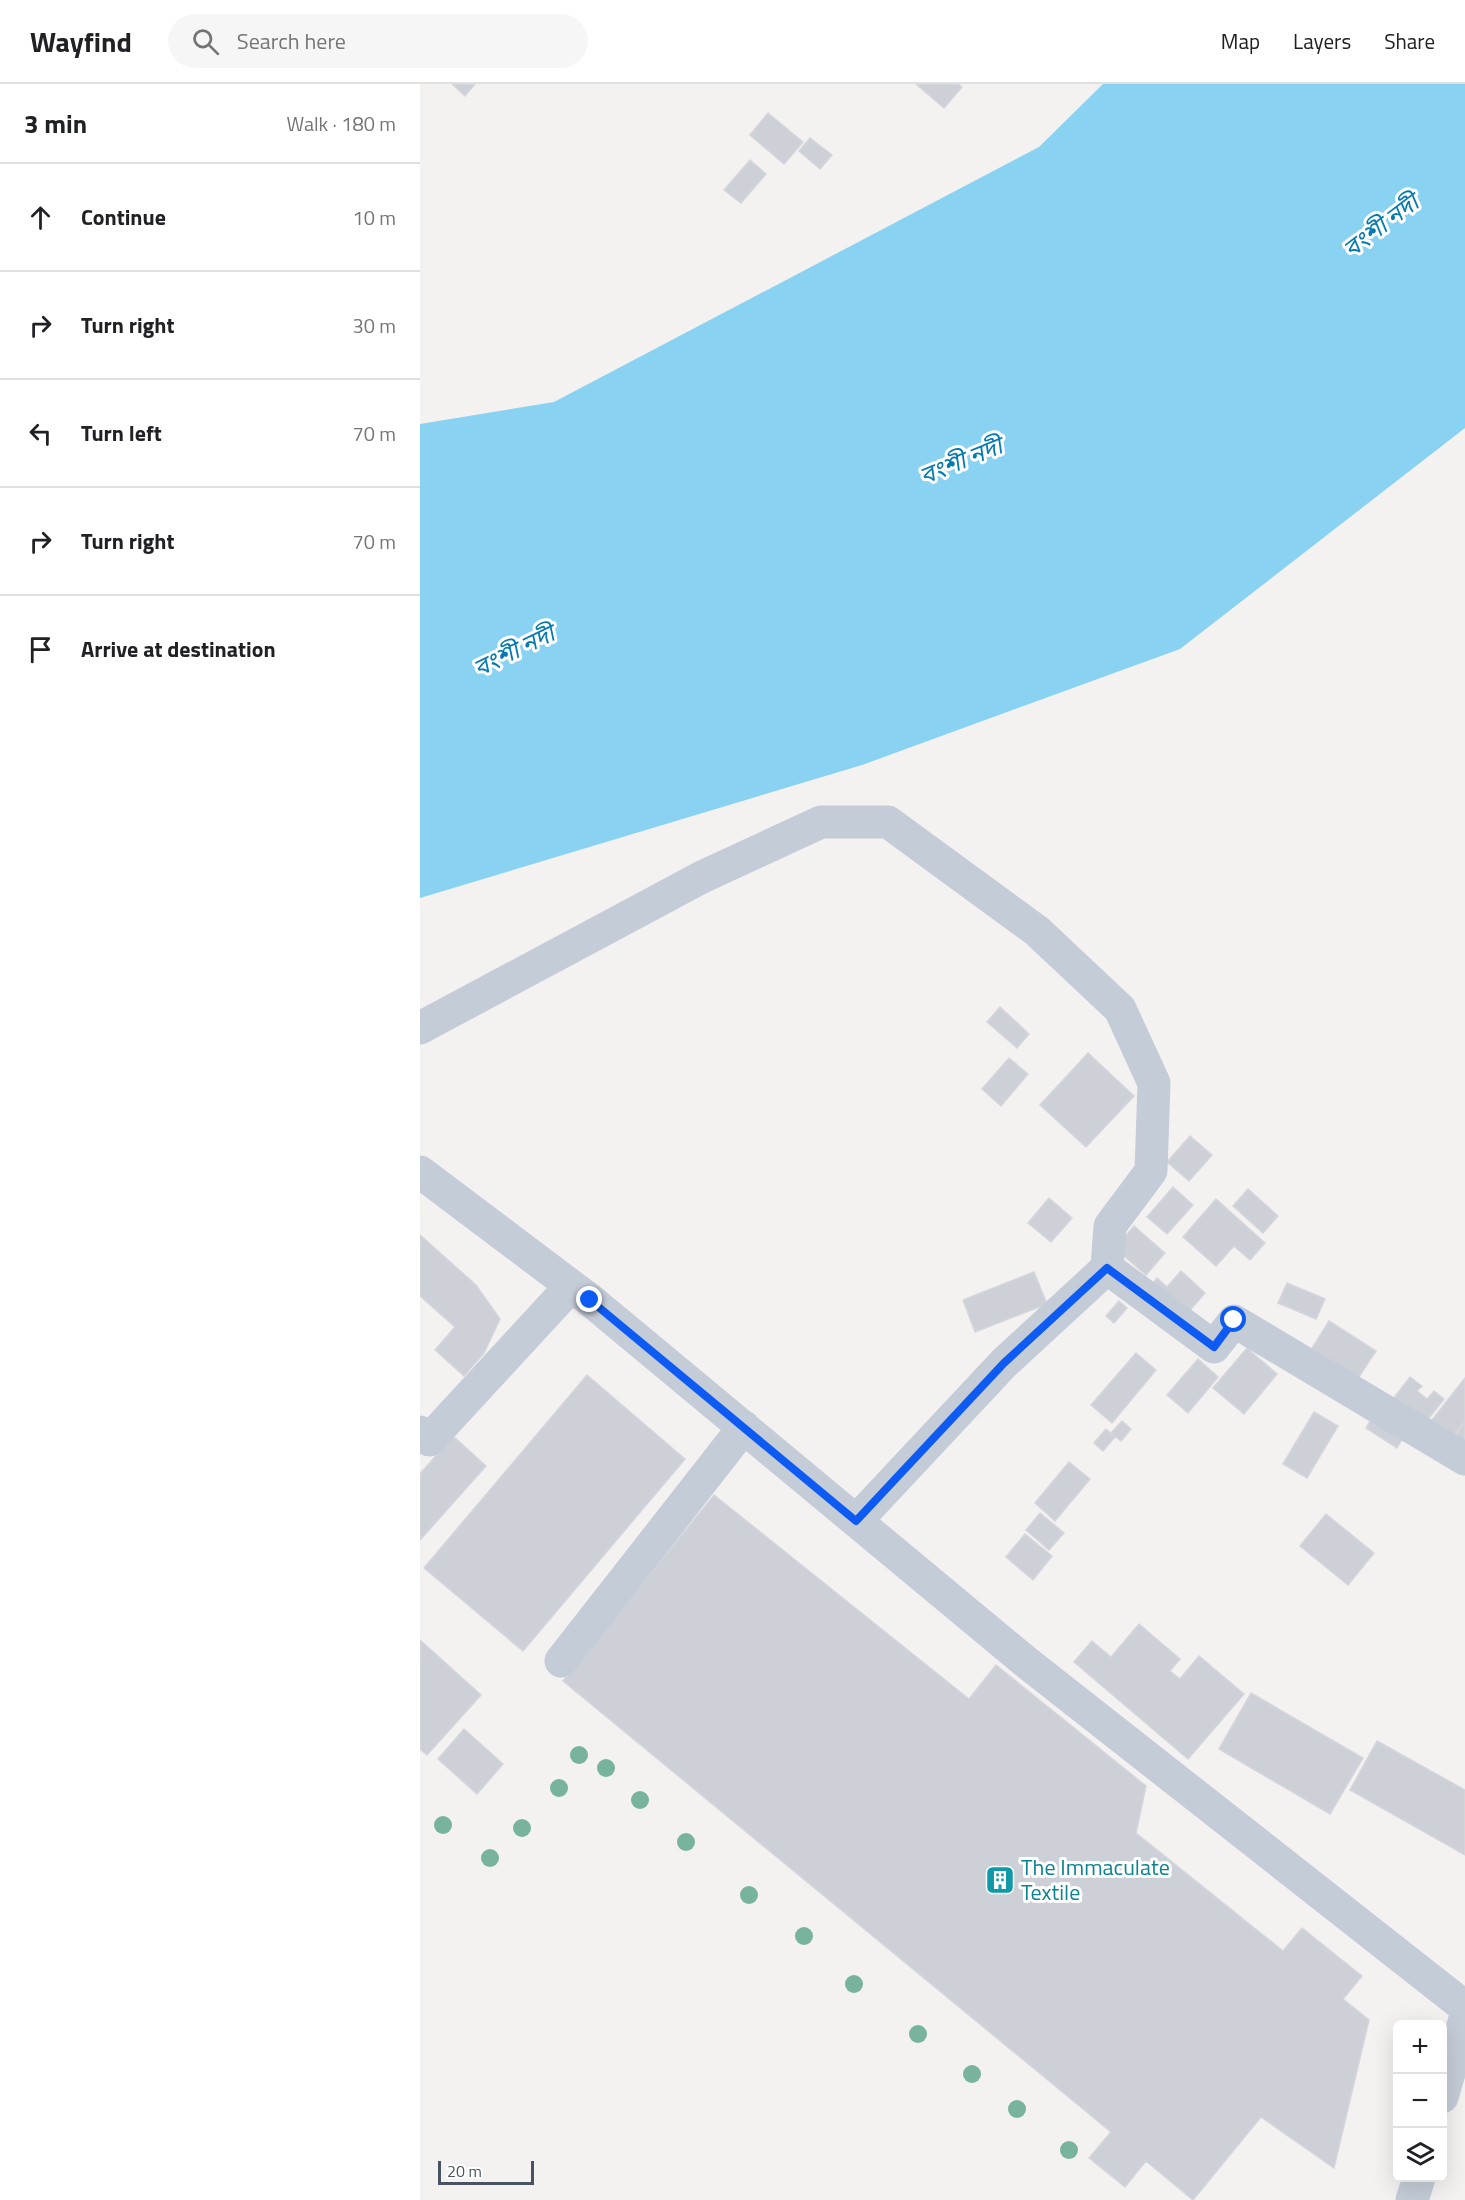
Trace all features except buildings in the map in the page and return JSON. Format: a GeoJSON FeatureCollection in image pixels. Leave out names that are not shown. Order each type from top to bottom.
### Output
{"type":"FeatureCollection","features":[{"type":"Feature","properties":{"kind":"street"},"geometry":{"type":"LineString","coordinates":[[420,1028],[702,877],[821,822],[888,822],[1037,931],[1120,1009],[1154,1083],[1151,1171],[1110,1227],[1107,1268],[1004,1363],[856,1521]]}},
{"type":"Feature","properties":{"kind":"street"},"geometry":{"type":"LineString","coordinates":[[420,1172],[571,1286],[1026,1662],[1465,2007]]}},
{"type":"Feature","properties":{"kind":"street"},"geometry":{"type":"LineString","coordinates":[[1107,1268],[1214,1347],[1234,1320],[1465,1459]]}},
{"type":"Feature","properties":{"kind":"street"},"geometry":{"type":"LineString","coordinates":[[420,1432],[429,1440],[571,1286]]}},
{"type":"Feature","properties":{"kind":"street"},"geometry":{"type":"LineString","coordinates":[[561,1661],[744,1427]]}},
{"type":"Feature","properties":{"kind":"street"},"geometry":{"type":"LineString","coordinates":[[1447,2083],[1465,2019]]}},
{"type":"Feature","properties":{"kind":"street"},"geometry":{"type":"LineString","coordinates":[[1412,2200],[1418,2182]]}},
{"type":"Feature","properties":{"kind":"water","name":"বংশী নদী"},"geometry":{"type":"Polygon","coordinates":[[[1103,84],[1465,84],[1465,428],[1180,649],[862,765],[420,898],[420,424],[554,402],[1039,147],[1103,84]]]}},
{"type":"Feature","properties":{"kind":"place","name":"The Immaculate Textile"},"geometry":{"type":"Point","coordinates":[1000,1880]}},
{"type":"Feature","properties":{"kind":"route"},"geometry":{"type":"LineString","coordinates":[[590,1300],[856,1521],[1004,1363],[1107,1268],[1214,1347],[1234,1320]]}}]}
